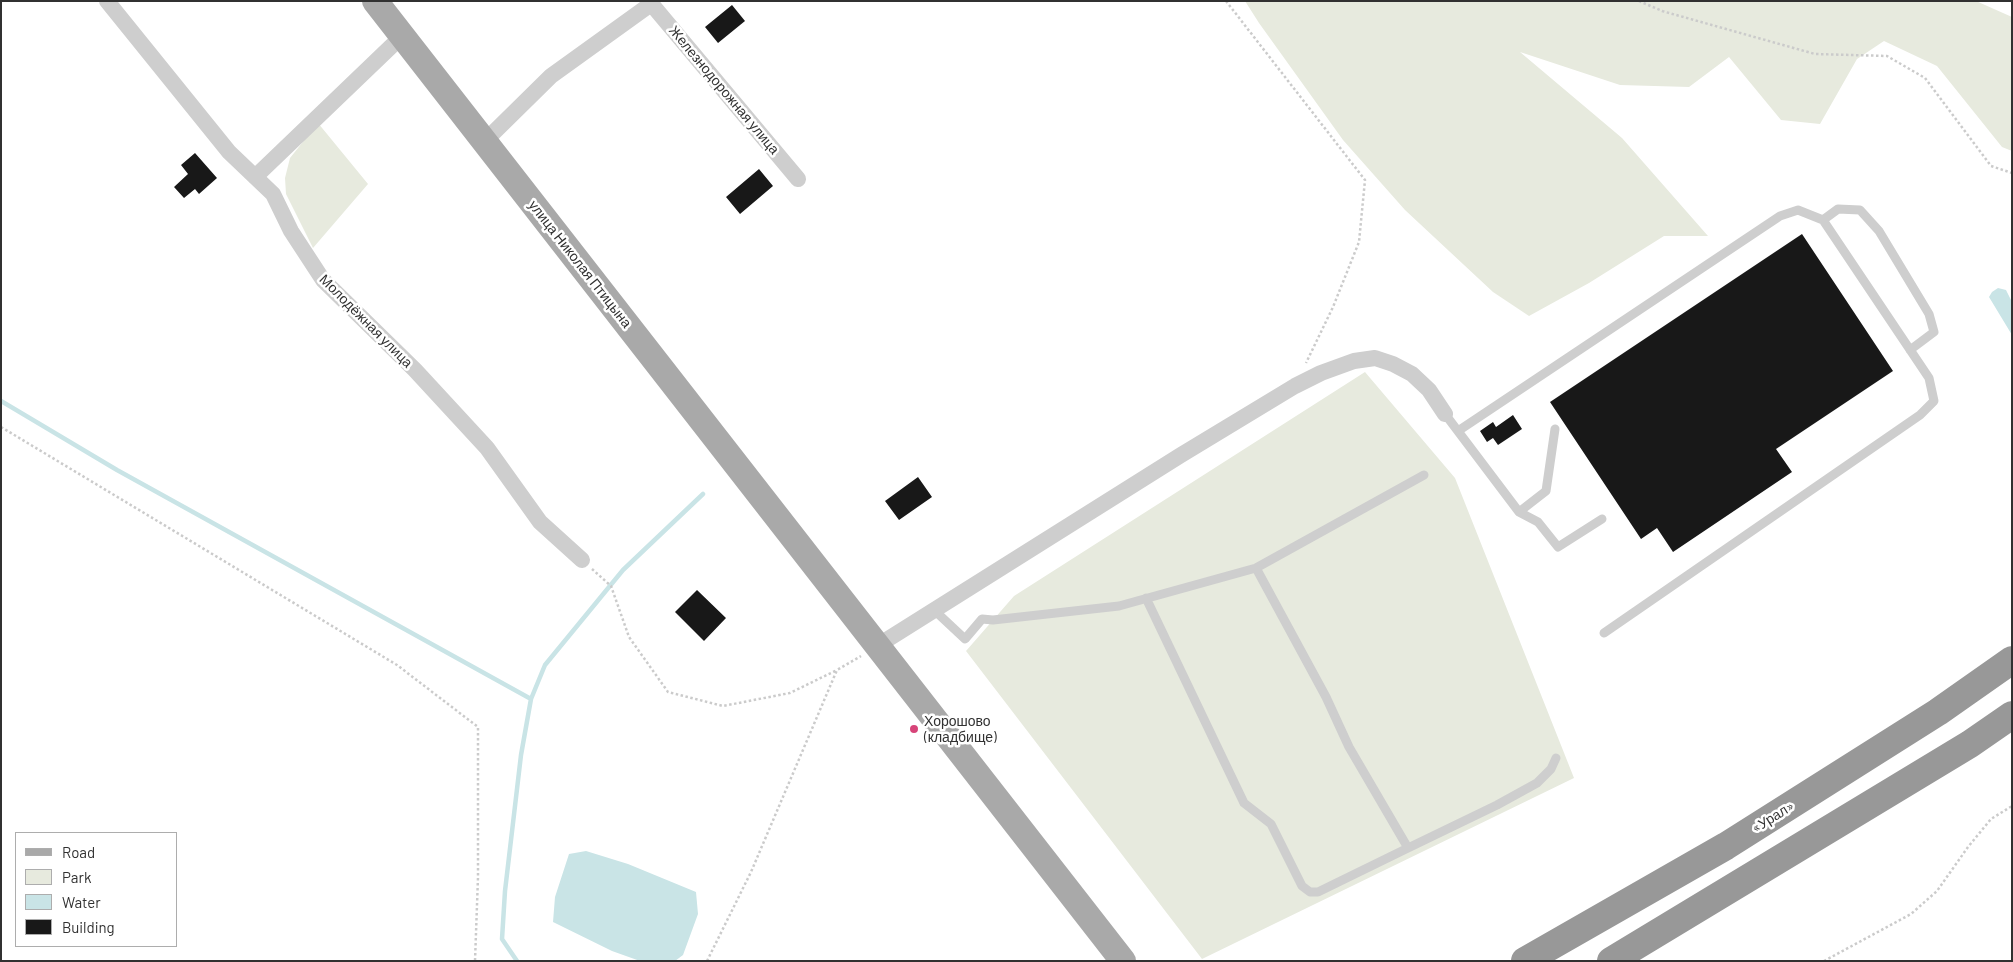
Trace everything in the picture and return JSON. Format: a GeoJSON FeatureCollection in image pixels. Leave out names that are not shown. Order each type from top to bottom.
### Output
{"type":"FeatureCollection","features":[{"type":"Feature","properties":{"kind":"highway","name":"«Урал»"},"geometry":{"type":"LineString","coordinates":[[1525,961],[1726,846],[1938,712],[2012,660]]}},
{"type":"Feature","properties":{"kind":"highway"},"geometry":{"type":"LineString","coordinates":[[1611,961],[1970,744],[2012,715]]}},
{"type":"Feature","properties":{"kind":"main road","name":"улица Николая Птицына"},"geometry":{"type":"LineString","coordinates":[[375,1],[1123,961]]}},
{"type":"Feature","properties":{"kind":"street","name":"Молодёжная улица"},"geometry":{"type":"LineString","coordinates":[[107,1],[229,152],[272,194],[291,232],[323,280],[422,377],[487,448],[540,522],[582,560]]}},
{"type":"Feature","properties":{"kind":"street"},"geometry":{"type":"LineString","coordinates":[[485,141],[550,76],[650,2]]}},
{"type":"Feature","properties":{"kind":"street","name":"Железнодорожная улица"},"geometry":{"type":"LineString","coordinates":[[650,2],[798,179]]}},
{"type":"Feature","properties":{"kind":"street"},"geometry":{"type":"LineString","coordinates":[[255,177],[402,36]]}},
{"type":"Feature","properties":{"kind":"street"},"geometry":{"type":"LineString","coordinates":[[877,646],[1295,386],[1321,373],[1354,360],[1375,358],[1394,364],[1412,374],[1429,390],[1446,414]]}},
{"type":"Feature","properties":{"kind":"lane"},"geometry":{"type":"LineString","coordinates":[[1458,431],[1780,216],[1798,210],[1823,220],[1929,378],[1934,402],[1920,415],[1604,633]]}},
{"type":"Feature","properties":{"kind":"lane"},"geometry":{"type":"LineString","coordinates":[[1823,220],[1838,210],[1860,210],[1879,231],[1929,314],[1934,332],[1910,350]]}},
{"type":"Feature","properties":{"kind":"lane"},"geometry":{"type":"LineString","coordinates":[[1446,414],[1519,512],[1538,522],[1558,547],[1602,518]]}},
{"type":"Feature","properties":{"kind":"lane"},"geometry":{"type":"LineString","coordinates":[[1519,512],[1546,491],[1555,429]]}},
{"type":"Feature","properties":{"kind":"lane"},"geometry":{"type":"LineString","coordinates":[[934,610],[965,639],[982,619],[993,620],[1119,606],[1256,568],[1424,475]]}},
{"type":"Feature","properties":{"kind":"lane"},"geometry":{"type":"LineString","coordinates":[[1256,568],[1326,697],[1349,747],[1408,848]]}},
{"type":"Feature","properties":{"kind":"lane"},"geometry":{"type":"LineString","coordinates":[[1146,598],[1244,803],[1271,824],[1302,886],[1310,892],[1318,892],[1497,805],[1537,783],[1551,769],[1556,758]]}},
{"type":"Feature","properties":{"kind":"path"},"geometry":{"type":"LineString","coordinates":[[1226,1],[1365,180],[1359,242],[1333,307],[1295,386]]}},
{"type":"Feature","properties":{"kind":"path"},"geometry":{"type":"LineString","coordinates":[[1639,1],[1662,11],[1815,54],[1887,56],[1925,78],[1991,166],[2012,173]]}},
{"type":"Feature","properties":{"kind":"path"},"geometry":{"type":"LineString","coordinates":[[1,426],[397,665],[478,727],[478,877],[475,961]]}},
{"type":"Feature","properties":{"kind":"path"},"geometry":{"type":"LineString","coordinates":[[605,580],[611,586],[629,637],[668,692],[723,706],[790,693],[837,670],[877,646]]}},
{"type":"Feature","properties":{"kind":"path"},"geometry":{"type":"LineString","coordinates":[[707,961],[751,872],[837,670]]}},
{"type":"Feature","properties":{"kind":"path"},"geometry":{"type":"LineString","coordinates":[[1824,961],[1911,914],[1937,891],[1968,847],[1991,819],[2012,806]]}},
{"type":"Feature","properties":{"kind":"green space"},"geometry":{"type":"Polygon","coordinates":[[[1245,1],[1976,1],[2012,17],[2012,151],[2002,147],[1937,66],[1884,41],[1857,59],[1820,124],[1781,120],[1729,57],[1689,87],[1620,85],[1520,52],[1622,138],[1708,236],[1664,236],[1589,283],[1529,316],[1493,292],[1405,210],[1343,140],[1245,1]]]}},
{"type":"Feature","properties":{"kind":"green space"},"geometry":{"type":"Polygon","coordinates":[[[318,123],[368,184],[313,248],[286,194],[285,178],[290,158],[318,123]]]}},
{"type":"Feature","properties":{"kind":"green space"},"geometry":{"type":"Polygon","coordinates":[[[1365,372],[1455,478],[1574,778],[1202,959],[966,651],[1014,596],[1365,372]]]}},
{"type":"Feature","properties":{"kind":"water"},"geometry":{"type":"Polygon","coordinates":[[[1998,288],[2006,290],[2012,302],[2012,335],[1989,297],[1998,288]]]}},
{"type":"Feature","properties":{"kind":"water"},"geometry":{"type":"Polygon","coordinates":[[[586,851],[628,864],[696,892],[698,914],[683,955],[675,961],[640,961],[612,951],[553,922],[555,897],[569,854],[586,851]]]}},
{"type":"Feature","properties":{"kind":"building"},"geometry":{"type":"Polygon","coordinates":[[[732,5],[745,21],[718,43],[705,27],[732,5]]]}},
{"type":"Feature","properties":{"kind":"building"},"geometry":{"type":"Polygon","coordinates":[[[195,153],[217,178],[199,194],[195,189],[184,198],[174,187],[188,174],[181,165],[195,153]]]}},
{"type":"Feature","properties":{"kind":"building"},"geometry":{"type":"Polygon","coordinates":[[[759,169],[773,186],[740,214],[726,197],[759,169]]]}},
{"type":"Feature","properties":{"kind":"building"},"geometry":{"type":"Polygon","coordinates":[[[1802,234],[1893,371],[1776,449],[1792,472],[1673,552],[1657,528],[1641,539],[1550,402],[1802,234]]]}},
{"type":"Feature","properties":{"kind":"building"},"geometry":{"type":"Polygon","coordinates":[[[1513,415],[1522,429],[1498,445],[1493,438],[1487,442],[1480,431],[1493,422],[1496,427],[1513,415]]]}},
{"type":"Feature","properties":{"kind":"building"},"geometry":{"type":"Polygon","coordinates":[[[918,477],[932,497],[899,520],[885,501],[918,477]]]}},
{"type":"Feature","properties":{"kind":"building"},"geometry":{"type":"Polygon","coordinates":[[[697,590],[726,618],[704,641],[675,612],[697,590]]]}},
{"type":"Feature","properties":{"kind":"waterway"},"geometry":{"type":"LineString","coordinates":[[1,401],[117,470],[531,699]]}},
{"type":"Feature","properties":{"kind":"waterway"},"geometry":{"type":"LineString","coordinates":[[517,961],[502,939],[505,891],[521,755],[531,699],[545,665],[623,570],[703,494]]}},
{"type":"Feature","properties":{"kind":"place","name":"Хорошово (кладбище)"},"geometry":{"type":"Point","coordinates":[914,729]}}]}
